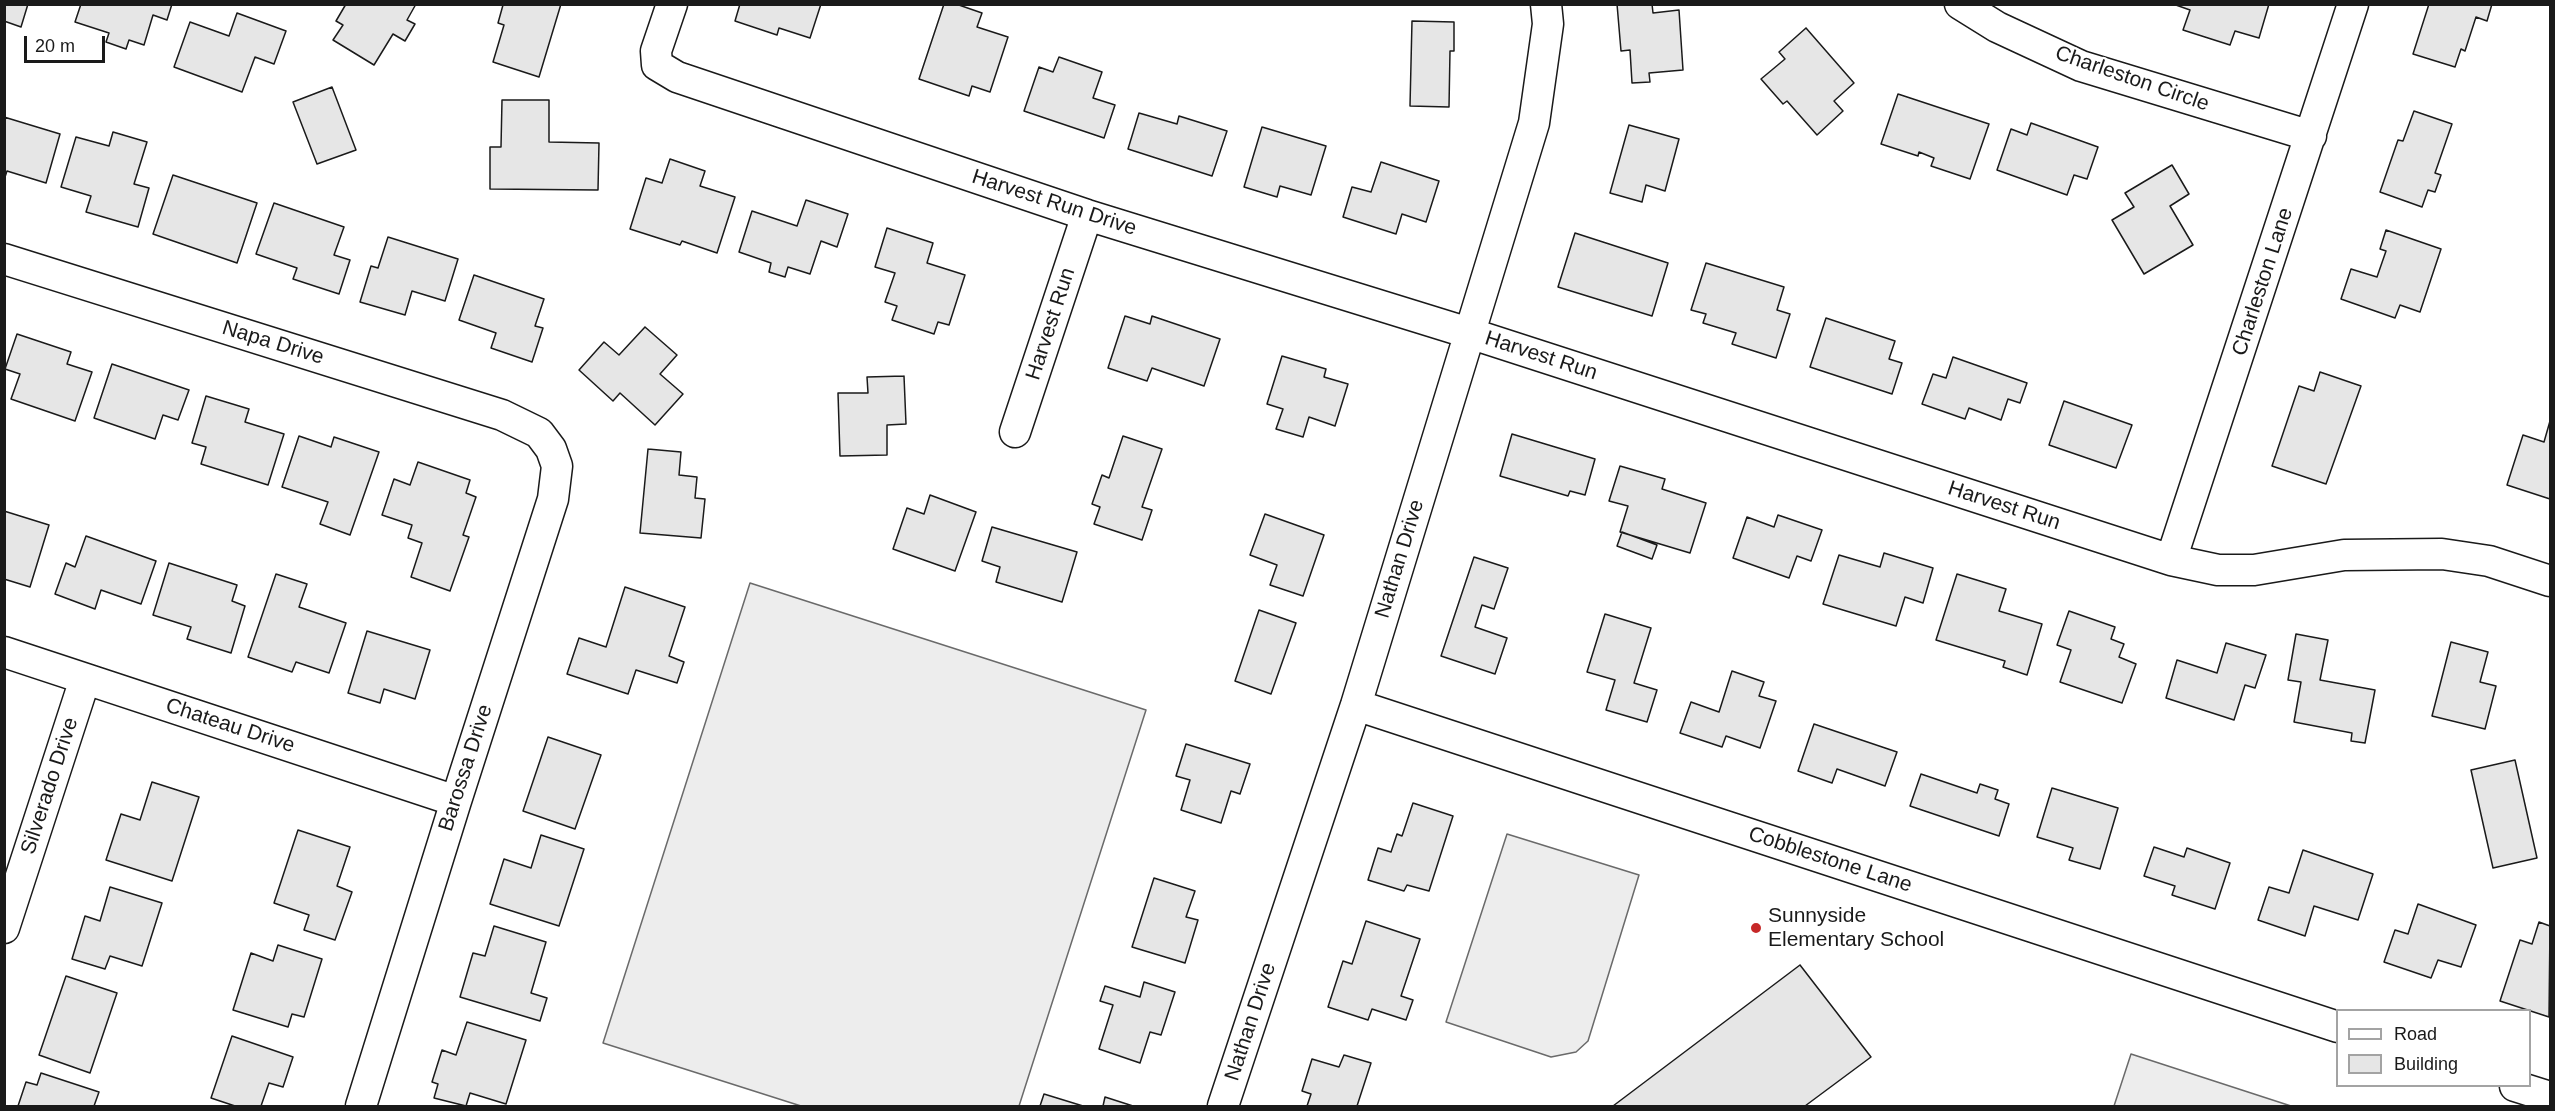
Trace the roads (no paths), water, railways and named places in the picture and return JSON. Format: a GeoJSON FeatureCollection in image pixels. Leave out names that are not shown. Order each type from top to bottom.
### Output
{"type":"FeatureCollection","features":[{"type":"Feature","properties":{"kind":"street","name":"Harvest Run Drive"},"geometry":{"type":"LineString","coordinates":[[672,4],[656,51],[657,65],[677,77],[1087,215],[1469,333]]}},
{"type":"Feature","properties":{"kind":"street","name":"Nathan Drive"},"geometry":{"type":"LineString","coordinates":[[1223,1107],[1356,705],[1534,123],[1548,24],[1546,4]]}},
{"type":"Feature","properties":{"kind":"street","name":"Charleston Circle"},"geometry":{"type":"LineString","coordinates":[[1960,4],[1997,27],[2081,66],[2311,136]]}},
{"type":"Feature","properties":{"kind":"street","name":"Charleston Lane"},"geometry":{"type":"LineString","coordinates":[[2171,560],[2354,4]]}},
{"type":"Feature","properties":{"kind":"street","name":"Harvest Run"},"geometry":{"type":"LineString","coordinates":[[1015,432],[1087,215]]}},
{"type":"Feature","properties":{"kind":"street","name":"Napa Drive"},"geometry":{"type":"LineString","coordinates":[[4,259],[502,415],[539,433]]}},
{"type":"Feature","properties":{"kind":"street","name":"Harvest Run"},"geometry":{"type":"LineString","coordinates":[[1469,333],[2171,560],[2218,570],[2254,570],[2344,555],[2442,554],[2489,561],[2550,581]]}},
{"type":"Feature","properties":{"kind":"street","name":"Barossa Drive"},"geometry":{"type":"LineString","coordinates":[[362,1107],[456,801],[553,499],[557,466],[552,449],[539,433]]}},
{"type":"Feature","properties":{"kind":"street","name":"Chateau Drive"},"geometry":{"type":"LineString","coordinates":[[4,652],[456,801]]}},
{"type":"Feature","properties":{"kind":"street","name":"Silverado Drive"},"geometry":{"type":"LineString","coordinates":[[4,928],[85,679]]}},
{"type":"Feature","properties":{"kind":"street","name":"Cobblestone Lane"},"geometry":{"type":"LineString","coordinates":[[1356,705],[2336,1027]]}},
{"type":"Feature","properties":{"kind":"street"},"geometry":{"type":"LineString","coordinates":[[2518,1087],[2550,1097]]}},
{"type":"Feature","properties":{"kind":"place","name":"Sunnyside Elementary School"},"geometry":{"type":"Point","coordinates":[1756,928]}}]}
